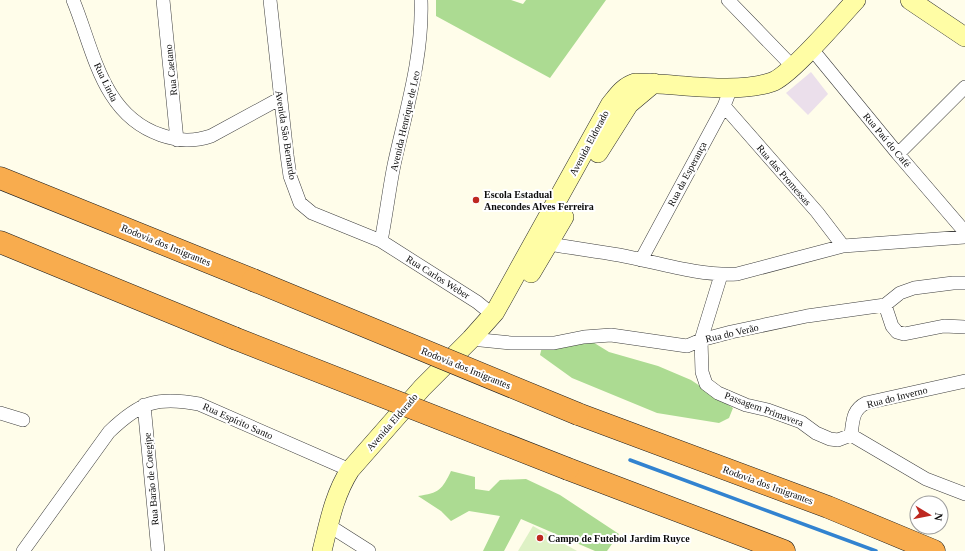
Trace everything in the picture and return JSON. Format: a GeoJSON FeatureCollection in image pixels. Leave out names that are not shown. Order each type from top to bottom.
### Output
{"type":"FeatureCollection","features":[{"type":"Feature","properties":{"kind":"highway","name":"Rodovia dos Imigrantes"},"geometry":{"type":"LineString","coordinates":[[0,178],[253,280],[578,414],[828,507],[934,551]]}},
{"type":"Feature","properties":{"kind":"highway"},"geometry":{"type":"LineString","coordinates":[[0,242],[234,338],[568,469],[784,551]]}},
{"type":"Feature","properties":{"kind":"main road","name":"Avenida Eldorado"},"geometry":{"type":"LineString","coordinates":[[322,551],[328,525],[341,484],[350,470],[422,388],[471,339],[494,313],[543,241],[592,150],[610,105],[619,92],[627,86],[635,83],[731,88],[772,82],[811,48],[843,8],[856,0]]}},
{"type":"Feature","properties":{"kind":"main road"},"geometry":{"type":"LineString","coordinates":[[910,0],[965,37]]}},
{"type":"Feature","properties":{"kind":"street","name":"Rua Linda"},"geometry":{"type":"LineString","coordinates":[[73,0],[101,78],[118,107],[127,116],[155,133],[177,140],[200,140],[211,136],[279,99]]}},
{"type":"Feature","properties":{"kind":"street","name":"Rua Caetano"},"geometry":{"type":"LineString","coordinates":[[163,0],[177,140]]}},
{"type":"Feature","properties":{"kind":"street","name":"Avenida São Bernardo"},"geometry":{"type":"LineString","coordinates":[[270,0],[279,99],[290,176],[300,203],[312,213],[382,241]]}},
{"type":"Feature","properties":{"kind":"street","name":"Avenida Henríque de Leo"},"geometry":{"type":"LineString","coordinates":[[382,241],[394,167],[417,65],[422,33],[421,0]]}},
{"type":"Feature","properties":{"kind":"street"},"geometry":{"type":"LineString","coordinates":[[728,0],[792,66]]}},
{"type":"Feature","properties":{"kind":"street","name":"Rua Paú do Café"},"geometry":{"type":"LineString","coordinates":[[811,48],[898,154],[965,232]]}},
{"type":"Feature","properties":{"kind":"street"},"geometry":{"type":"LineString","coordinates":[[898,154],[965,87]]}},
{"type":"Feature","properties":{"kind":"street","name":"Rua da Esperança"},"geometry":{"type":"LineString","coordinates":[[641,260],[724,106],[731,88]]}},
{"type":"Feature","properties":{"kind":"street","name":"Rua das Promessas"},"geometry":{"type":"LineString","coordinates":[[724,106],[818,212],[843,246]]}},
{"type":"Feature","properties":{"kind":"street"},"geometry":{"type":"LineString","coordinates":[[543,241],[704,273],[737,274],[843,246],[965,237]]}},
{"type":"Feature","properties":{"kind":"street","name":"Rua Carlos Weber"},"geometry":{"type":"LineString","coordinates":[[382,241],[494,313]]}},
{"type":"Feature","properties":{"kind":"street","name":"Passagem Primavera"},"geometry":{"type":"LineString","coordinates":[[721,274],[702,340],[703,379],[718,393],[746,406],[768,410],[801,422],[816,433],[830,439],[838,440],[851,435]]}},
{"type":"Feature","properties":{"kind":"street","name":"Rua do Verão"},"geometry":{"type":"LineString","coordinates":[[471,339],[511,343],[554,342],[590,336],[611,335],[687,346],[702,340],[807,316],[885,305],[905,290],[953,283],[965,284]]}},
{"type":"Feature","properties":{"kind":"street"},"geometry":{"type":"LineString","coordinates":[[885,305],[892,326],[897,332],[904,334],[944,326],[965,327]]}},
{"type":"Feature","properties":{"kind":"street","name":"Rua do Inverno"},"geometry":{"type":"LineString","coordinates":[[851,435],[854,414],[858,408],[866,403],[965,381]]}},
{"type":"Feature","properties":{"kind":"street","name":"Rua Espírito Santo"},"geometry":{"type":"LineString","coordinates":[[24,551],[109,432],[124,417],[144,405],[159,401],[178,400],[200,404],[350,470]]}},
{"type":"Feature","properties":{"kind":"street","name":"Rua Barão de Cotegipe"},"geometry":{"type":"LineString","coordinates":[[144,405],[156,550]]}},
{"type":"Feature","properties":{"kind":"street"},"geometry":{"type":"LineString","coordinates":[[0,413],[23,420]]}},
{"type":"Feature","properties":{"kind":"street"},"geometry":{"type":"LineString","coordinates":[[851,435],[926,479],[965,494]]}},
{"type":"Feature","properties":{"kind":"street"},"geometry":{"type":"LineString","coordinates":[[328,525],[369,551]]}},
{"type":"Feature","properties":{"kind":"shaded area"},"geometry":{"type":"Polygon","coordinates":[[[811,72],[828,94],[808,115],[786,93],[811,72]]]}},
{"type":"Feature","properties":{"kind":"green space"},"geometry":{"type":"Polygon","coordinates":[[[436,0],[511,0],[523,4],[526,0],[606,0],[550,78],[436,16],[436,0]]]}},
{"type":"Feature","properties":{"kind":"green space"},"geometry":{"type":"Polygon","coordinates":[[[591,341],[609,352],[658,366],[691,380],[733,408],[729,418],[719,423],[657,413],[572,378],[540,355],[542,347],[591,341]]]}},
{"type":"Feature","properties":{"kind":"green space"},"geometry":{"type":"Polygon","coordinates":[[[451,471],[475,477],[475,489],[489,491],[500,480],[526,479],[560,495],[619,534],[607,551],[595,551],[521,519],[504,551],[483,551],[500,516],[469,511],[451,521],[441,511],[418,496],[431,494],[439,490],[451,471]]]}},
{"type":"Feature","properties":{"kind":"green space","name":"Campo de Futebol Jardim Ruyce"},"geometry":{"type":"Polygon","coordinates":[[[533,526],[577,551],[518,551],[533,526]]]}},
{"type":"Feature","properties":{"kind":"waterway"},"geometry":{"type":"LineString","coordinates":[[630,460],[876,551]]}},
{"type":"Feature","properties":{"kind":"place","name":"Escola Estadual Anecondes Alves Ferreira"},"geometry":{"type":"Point","coordinates":[476,200]}},
{"type":"Feature","properties":{"kind":"place","name":"Campo de Futebol Jardim Ruyce"},"geometry":{"type":"Point","coordinates":[540,538]}}]}
